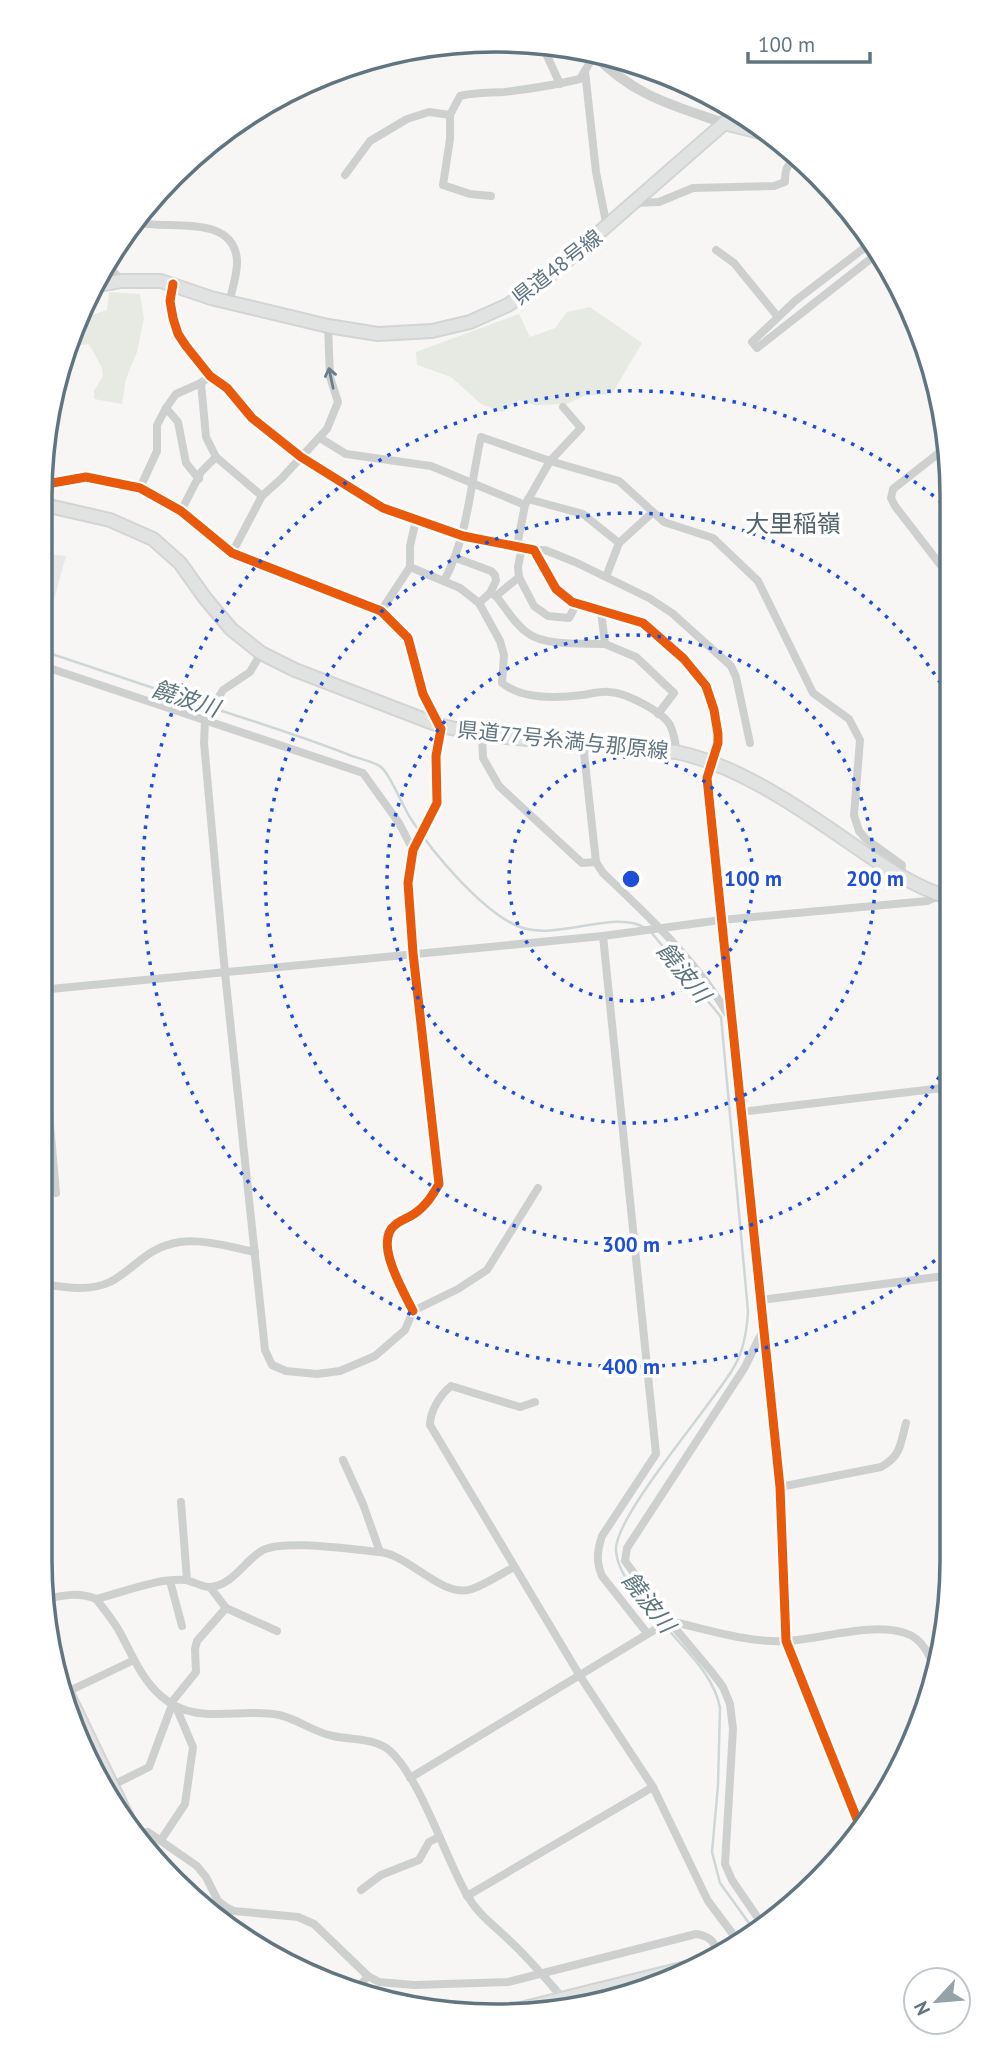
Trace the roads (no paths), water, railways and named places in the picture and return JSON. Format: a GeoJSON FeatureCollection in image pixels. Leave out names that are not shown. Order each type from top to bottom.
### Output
{"type":"FeatureCollection","features":[{"type":"Feature","properties":{"kind":"highway"},"geometry":{"type":"LineString","coordinates":[[572,1998],[639,1981]]}},
{"type":"Feature","properties":{"kind":"main road","name":"県道48号線"},"geometry":{"type":"LineString","coordinates":[[107,284],[161,281],[229,303],[363,332],[393,334],[432,331],[470,322],[508,305],[534,288],[607,228],[729,118]]}},
{"type":"Feature","properties":{"kind":"main road"},"geometry":{"type":"LineString","coordinates":[[724,123],[745,128]]}},
{"type":"Feature","properties":{"kind":"main road","name":"県道77号糸満与那原線"},"geometry":{"type":"LineString","coordinates":[[53,507],[110,520],[153,539],[180,563],[231,629],[261,653],[295,670],[438,725],[482,735],[676,751],[711,761],[788,802],[901,876],[940,893]]}},
{"type":"Feature","properties":{"kind":"street"},"geometry":{"type":"LineString","coordinates":[[547,55],[560,84]]}},
{"type":"Feature","properties":{"kind":"street"},"geometry":{"type":"LineString","coordinates":[[491,196],[456,191],[443,185],[450,139],[450,114],[460,96],[478,91],[500,92],[580,79],[589,63]]}},
{"type":"Feature","properties":{"kind":"street"},"geometry":{"type":"LineString","coordinates":[[610,68],[629,86],[724,123]]}},
{"type":"Feature","properties":{"kind":"street"},"geometry":{"type":"LineString","coordinates":[[585,71],[596,172],[607,228]]}},
{"type":"Feature","properties":{"kind":"street"},"geometry":{"type":"LineString","coordinates":[[345,175],[370,141],[407,119],[429,112],[450,114]]}},
{"type":"Feature","properties":{"kind":"street"},"geometry":{"type":"LineString","coordinates":[[635,203],[659,202],[693,188],[780,185],[785,182],[784,171],[790,164]]}},
{"type":"Feature","properties":{"kind":"street"},"geometry":{"type":"LineString","coordinates":[[147,223],[207,227],[225,236],[234,247],[237,261],[229,303]]}},
{"type":"Feature","properties":{"kind":"street"},"geometry":{"type":"LineString","coordinates":[[864,248],[795,301],[752,342],[757,348],[871,258]]}},
{"type":"Feature","properties":{"kind":"street"},"geometry":{"type":"LineString","coordinates":[[716,250],[734,263],[778,317]]}},
{"type":"Feature","properties":{"kind":"street"},"geometry":{"type":"LineString","coordinates":[[113,272],[121,281]]}},
{"type":"Feature","properties":{"kind":"street"},"geometry":{"type":"LineString","coordinates":[[173,284],[171,309],[178,334],[210,376],[227,388],[252,418],[300,457],[383,508],[463,537],[545,550],[649,598],[672,613],[730,666],[736,677],[750,743]]}},
{"type":"Feature","properties":{"kind":"street"},"geometry":{"type":"LineString","coordinates":[[232,552],[262,496],[327,429],[338,402],[329,369],[328,326]]}},
{"type":"Feature","properties":{"kind":"street"},"geometry":{"type":"LineString","coordinates":[[140,488],[157,450],[157,425],[166,408],[176,394],[210,376]]}},
{"type":"Feature","properties":{"kind":"street"},"geometry":{"type":"LineString","coordinates":[[201,383],[206,437],[216,457],[262,496]]}},
{"type":"Feature","properties":{"kind":"street"},"geometry":{"type":"LineString","coordinates":[[563,407],[582,428],[550,461],[527,502],[518,567],[519,577],[534,606],[548,616],[569,618],[577,603]]}},
{"type":"Feature","properties":{"kind":"street"},"geometry":{"type":"LineString","coordinates":[[166,408],[178,422],[186,463],[199,479]]}},
{"type":"Feature","properties":{"kind":"street"},"geometry":{"type":"LineString","coordinates":[[444,581],[463,537],[481,437],[620,481],[664,522],[713,538],[758,581],[813,693],[849,719],[860,740],[855,822],[866,839],[902,865],[901,876]]}},
{"type":"Feature","properties":{"kind":"street"},"geometry":{"type":"LineString","coordinates":[[320,438],[346,454],[430,466],[527,502],[583,514],[619,543]]}},
{"type":"Feature","properties":{"kind":"street"},"geometry":{"type":"LineString","coordinates":[[939,453],[893,489],[891,498],[940,564]]}},
{"type":"Feature","properties":{"kind":"street"},"geometry":{"type":"LineString","coordinates":[[181,511],[201,472],[216,457]]}},
{"type":"Feature","properties":{"kind":"street"},"geometry":{"type":"LineString","coordinates":[[53,483],[86,477],[140,488],[181,511],[232,552],[381,611],[408,638],[423,694],[441,729],[436,757],[437,803],[413,850],[408,883],[413,953],[439,1184],[429,1201],[390,1230],[387,1240],[388,1259],[413,1311]]}},
{"type":"Feature","properties":{"kind":"street"},"geometry":{"type":"LineString","coordinates":[[606,577],[619,543],[653,512]]}},
{"type":"Feature","properties":{"kind":"street"},"geometry":{"type":"LineString","coordinates":[[381,611],[410,567],[410,546],[416,520]]}},
{"type":"Feature","properties":{"kind":"street"},"geometry":{"type":"LineString","coordinates":[[534,550],[556,589],[577,603],[643,623],[684,659],[706,686],[714,710],[718,743],[707,778],[780,1487],[786,1641],[857,1819]]}},
{"type":"Feature","properties":{"kind":"street"},"geometry":{"type":"LineString","coordinates":[[456,558],[491,571],[496,581],[493,594]]}},
{"type":"Feature","properties":{"kind":"street"},"geometry":{"type":"LineString","coordinates":[[410,567],[460,588],[479,603],[500,642],[504,655],[502,683],[506,687],[550,696],[580,696],[607,691],[624,694],[665,718],[676,741],[676,751]]}},
{"type":"Feature","properties":{"kind":"street"},"geometry":{"type":"LineString","coordinates":[[479,603],[519,577]]}},
{"type":"Feature","properties":{"kind":"street"},"geometry":{"type":"LineString","coordinates":[[493,594],[529,634],[544,640],[605,644],[636,657],[674,693],[658,714]]}},
{"type":"Feature","properties":{"kind":"street"},"geometry":{"type":"LineString","coordinates":[[601,611],[605,644]]}},
{"type":"Feature","properties":{"kind":"street"},"geometry":{"type":"LineString","coordinates":[[261,653],[250,672],[223,690],[205,720],[204,743],[265,1350],[272,1365],[286,1371],[317,1374],[340,1371],[375,1356],[405,1330],[413,1311],[458,1289],[487,1270],[538,1188]]}},
{"type":"Feature","properties":{"kind":"street"},"geometry":{"type":"LineString","coordinates":[[53,669],[363,773],[398,823],[413,850]]}},
{"type":"Feature","properties":{"kind":"street"},"geometry":{"type":"LineString","coordinates":[[482,735],[483,758],[499,786],[582,863],[596,862]]}},
{"type":"Feature","properties":{"kind":"street"},"geometry":{"type":"LineString","coordinates":[[583,744],[596,862],[603,873],[661,928],[717,996],[731,1021]]}},
{"type":"Feature","properties":{"kind":"street"},"geometry":{"type":"LineString","coordinates":[[53,989],[603,936],[721,920],[940,898]]}},
{"type":"Feature","properties":{"kind":"street"},"geometry":{"type":"LineString","coordinates":[[603,936],[656,1454],[602,1536],[597,1551],[602,1576],[647,1633]]}},
{"type":"Feature","properties":{"kind":"street"},"geometry":{"type":"LineString","coordinates":[[740,1112],[940,1088]]}},
{"type":"Feature","properties":{"kind":"street"},"geometry":{"type":"LineString","coordinates":[[53,1158],[56,1193]]}},
{"type":"Feature","properties":{"kind":"street"},"geometry":{"type":"LineString","coordinates":[[53,1285],[90,1288],[110,1282],[149,1252],[180,1242],[199,1241],[255,1252]]}},
{"type":"Feature","properties":{"kind":"street"},"geometry":{"type":"LineString","coordinates":[[761,1300],[940,1277]]}},
{"type":"Feature","properties":{"kind":"street"},"geometry":{"type":"LineString","coordinates":[[759,1919],[732,1880],[726,1864],[733,1729],[730,1704],[712,1671],[669,1621],[625,1561],[625,1554],[745,1367],[764,1327]]}},
{"type":"Feature","properties":{"kind":"street"},"geometry":{"type":"LineString","coordinates":[[534,1402],[520,1407],[450,1386],[442,1393],[430,1419],[430,1425],[580,1676],[653,1787],[708,1901],[734,1935]]}},
{"type":"Feature","properties":{"kind":"street"},"geometry":{"type":"LineString","coordinates":[[780,1487],[881,1467],[894,1460],[899,1452],[906,1423]]}},
{"type":"Feature","properties":{"kind":"street"},"geometry":{"type":"LineString","coordinates":[[342,1460],[363,1504],[380,1552]]}},
{"type":"Feature","properties":{"kind":"street"},"geometry":{"type":"LineString","coordinates":[[181,1502],[187,1580]]}},
{"type":"Feature","properties":{"kind":"street"},"geometry":{"type":"LineString","coordinates":[[210,1587],[228,1580],[262,1550],[277,1546],[326,1547],[393,1555],[444,1586],[456,1590],[470,1590],[514,1567]]}},
{"type":"Feature","properties":{"kind":"street"},"geometry":{"type":"LineString","coordinates":[[96,1599],[170,1581],[187,1580],[210,1587],[226,1608],[276,1631]]}},
{"type":"Feature","properties":{"kind":"street"},"geometry":{"type":"LineString","coordinates":[[170,1581],[182,1626]]}},
{"type":"Feature","properties":{"kind":"street"},"geometry":{"type":"LineString","coordinates":[[54,1598],[71,1595],[96,1599],[116,1626],[148,1682],[161,1697],[183,1710],[214,1715],[281,1715],[322,1734],[377,1744],[397,1758],[410,1778],[467,1896],[483,1918],[508,1939],[554,1988]]}},
{"type":"Feature","properties":{"kind":"street"},"geometry":{"type":"LineString","coordinates":[[112,1782],[149,1767],[173,1705],[197,1672],[197,1641],[226,1608]]}},
{"type":"Feature","properties":{"kind":"street"},"geometry":{"type":"LineString","coordinates":[[410,1778],[669,1621],[753,1639],[786,1641],[876,1630],[905,1633],[916,1638],[929,1658]]}},
{"type":"Feature","properties":{"kind":"street"},"geometry":{"type":"LineString","coordinates":[[72,1690],[134,1660]]}},
{"type":"Feature","properties":{"kind":"street"},"geometry":{"type":"LineString","coordinates":[[161,1840],[185,1804],[192,1747],[173,1705]]}},
{"type":"Feature","properties":{"kind":"street"},"geometry":{"type":"LineString","coordinates":[[467,1896],[653,1787]]}},
{"type":"Feature","properties":{"kind":"street"},"geometry":{"type":"LineString","coordinates":[[146,1833],[161,1840],[197,1866],[218,1900],[226,1907],[234,1911],[298,1917],[314,1924],[368,1976],[379,1982],[508,1982],[696,1934],[710,1938],[716,1946]]}},
{"type":"Feature","properties":{"kind":"street"},"geometry":{"type":"LineString","coordinates":[[361,1889],[381,1875],[419,1860],[429,1842],[439,1837]]}},
{"type":"Feature","properties":{"kind":"street"},"geometry":{"type":"LineString","coordinates":[[362,1983],[368,1976]]}},
{"type":"Feature","properties":{"kind":"waterway","name":"饒波川"},"geometry":{"type":"LineString","coordinates":[[53,654],[210,707]]}},
{"type":"Feature","properties":{"kind":"waterway","name":"饒波川"},"geometry":{"type":"LineString","coordinates":[[216,709],[379,766],[386,772],[411,819],[432,848],[475,895],[506,920],[535,930],[618,922],[633,923],[645,928]]}},
{"type":"Feature","properties":{"kind":"waterway","name":"饒波川"},"geometry":{"type":"LineString","coordinates":[[651,932],[721,1017],[748,1311],[744,1340],[734,1367],[646,1488],[619,1535],[616,1551],[622,1570],[633,1589],[661,1622]]}},
{"type":"Feature","properties":{"kind":"waterway","name":"饒波川"},"geometry":{"type":"LineString","coordinates":[[666,1627],[699,1664],[717,1696],[720,1708],[718,1785],[712,1852],[720,1883],[750,1925]]}},
{"type":"Feature","properties":{"kind":"tunnel"},"geometry":{"type":"LineString","coordinates":[[554,1988],[564,1999]]}},
{"type":"Feature","properties":{"kind":"district","name":"大里稲嶺"},"geometry":{"type":"Point","coordinates":[793,523]}}]}
